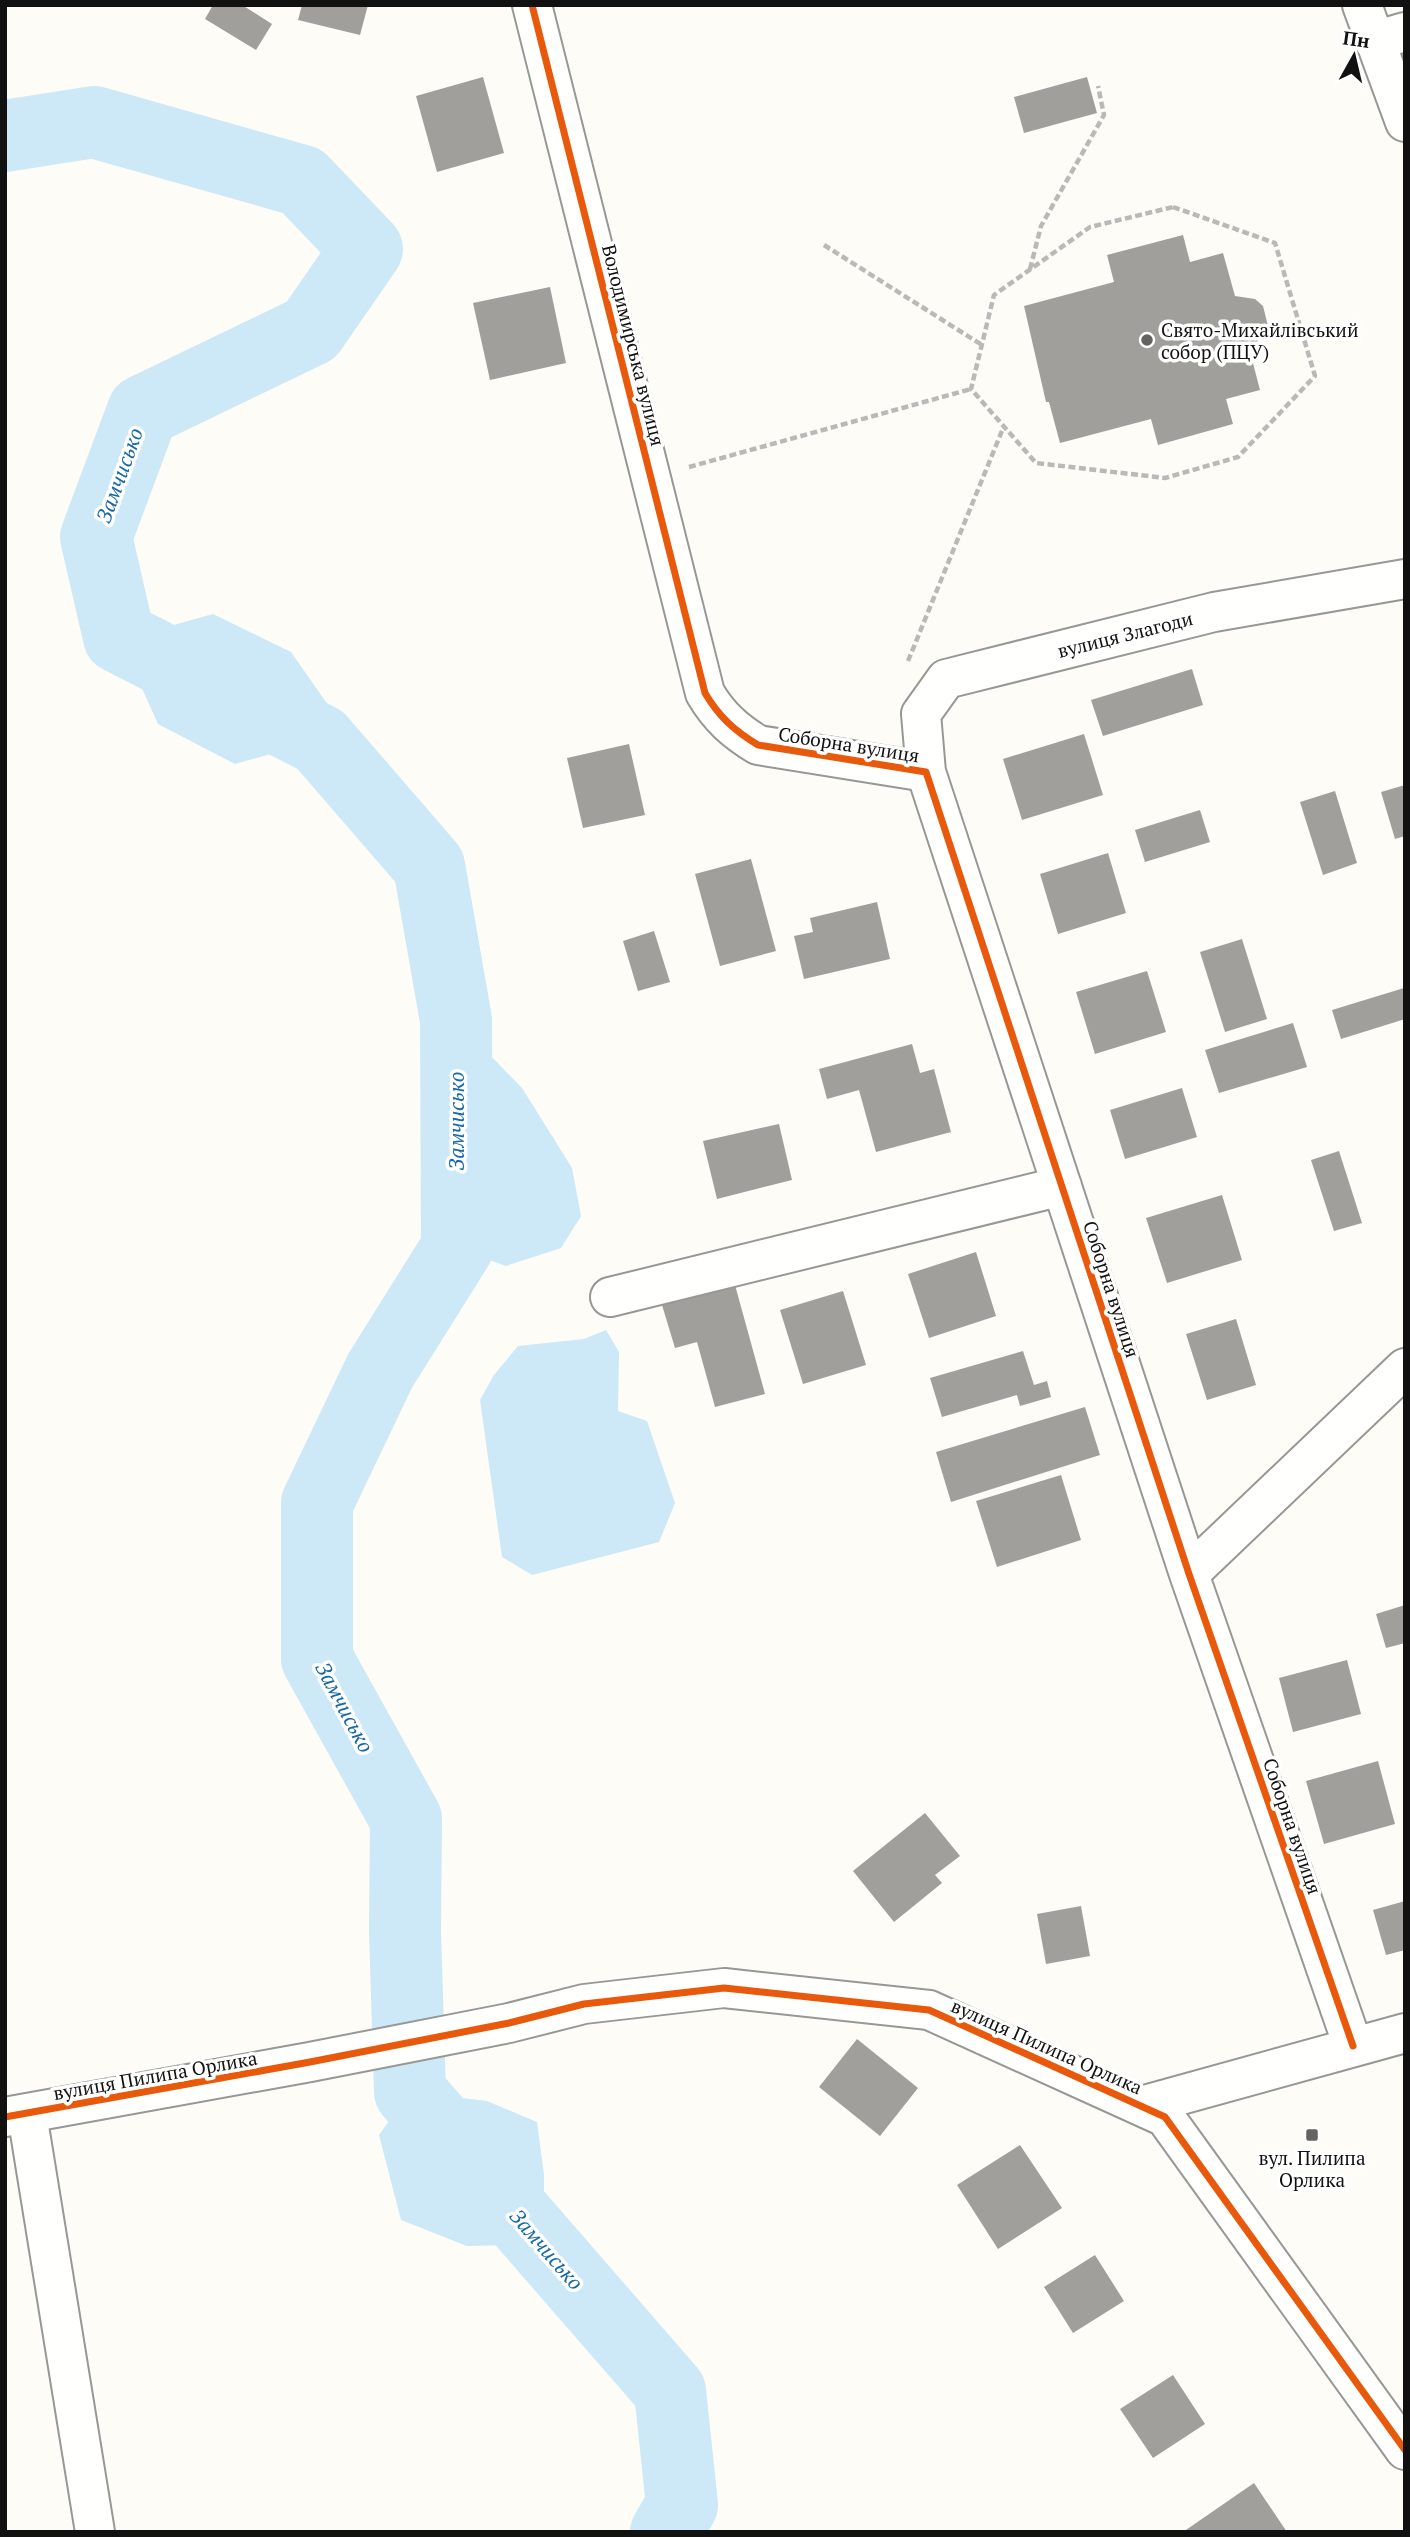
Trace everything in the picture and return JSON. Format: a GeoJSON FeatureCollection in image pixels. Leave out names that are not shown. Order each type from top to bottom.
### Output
{"type":"FeatureCollection","features":[{"type":"Feature","properties":{"kind":"street","name":"Володимирська вулиця"},"geometry":{"type":"LineString","coordinates":[[532,5],[705,693]]}},
{"type":"Feature","properties":{"kind":"street"},"geometry":{"type":"LineString","coordinates":[[1380,26],[1405,122]]}},
{"type":"Feature","properties":{"kind":"street","name":"вулиця Злагоди"},"geometry":{"type":"LineString","coordinates":[[926,772],[921,714],[946,679],[1214,612],[1405,579]]}},
{"type":"Feature","properties":{"kind":"street","name":"Соборна вулиця"},"geometry":{"type":"LineString","coordinates":[[705,693],[717,713],[737,732],[758,745],[926,772],[1189,1574],[1353,2046]]}},
{"type":"Feature","properties":{"kind":"street"},"geometry":{"type":"LineString","coordinates":[[610,1297],[1062,1186]]}},
{"type":"Feature","properties":{"kind":"street"},"geometry":{"type":"LineString","coordinates":[[1189,1574],[1405,1368]]}},
{"type":"Feature","properties":{"kind":"street","name":"вулиця Пилипа Орлика"},"geometry":{"type":"LineString","coordinates":[[16,2116],[509,2023],[584,2004],[724,1987],[929,2010],[1165,2117],[1405,2450]]}},
{"type":"Feature","properties":{"kind":"street","name":"вулиця Пилипа Орлика"},"geometry":{"type":"LineString","coordinates":[[1141,2106],[1405,2033]]}},
{"type":"Feature","properties":{"kind":"street"},"geometry":{"type":"LineString","coordinates":[[16,2116],[95,2532]]}},
{"type":"Feature","properties":{"kind":"path"},"geometry":{"type":"LineString","coordinates":[[1030,270],[1041,226],[1104,114],[1098,86]]}},
{"type":"Feature","properties":{"kind":"path"},"geometry":{"type":"LineString","coordinates":[[1173,207],[1275,243],[1315,376],[1238,457],[1165,478],[1036,463],[971,389],[993,295],[1090,227],[1173,207]]}},
{"type":"Feature","properties":{"kind":"path"},"geometry":{"type":"LineString","coordinates":[[824,245],[982,345]]}},
{"type":"Feature","properties":{"kind":"path"},"geometry":{"type":"LineString","coordinates":[[650,476],[971,389]]}},
{"type":"Feature","properties":{"kind":"path"},"geometry":{"type":"LineString","coordinates":[[904,671],[1004,426]]}},
{"type":"Feature","properties":{"kind":"water"},"geometry":{"type":"Polygon","coordinates":[[[213,614],[291,652],[342,725],[320,740],[235,764],[158,724],[119,637],[137,625],[163,628],[213,614]]]}},
{"type":"Feature","properties":{"kind":"water"},"geometry":{"type":"Polygon","coordinates":[[[456,1020],[522,1088],[572,1168],[581,1216],[561,1248],[506,1266],[457,1248],[439,1112],[456,1020]]]}},
{"type":"Feature","properties":{"kind":"water"},"geometry":{"type":"Polygon","coordinates":[[[606,1330],[619,1352],[618,1411],[647,1421],[675,1503],[659,1542],[532,1575],[502,1557],[480,1400],[494,1375],[518,1346],[584,1339],[606,1330]]]}},
{"type":"Feature","properties":{"kind":"water"},"geometry":{"type":"Polygon","coordinates":[[[410,2092],[487,2101],[537,2122],[544,2175],[544,2244],[467,2246],[401,2220],[379,2135],[410,2092]]]}},
{"type":"Feature","properties":{"kind":"building"},"geometry":{"type":"Polygon","coordinates":[[[213,5],[242,5],[272,24],[256,50],[205,19],[213,5]]]}},
{"type":"Feature","properties":{"kind":"building"},"geometry":{"type":"Polygon","coordinates":[[[302,5],[368,5],[360,35],[298,20],[302,5]]]}},
{"type":"Feature","properties":{"kind":"building"},"geometry":{"type":"Polygon","coordinates":[[[483,77],[504,153],[437,172],[416,96],[483,77]]]}},
{"type":"Feature","properties":{"kind":"building"},"geometry":{"type":"Polygon","coordinates":[[[1087,77],[1097,113],[1024,133],[1014,97],[1087,77]]]}},
{"type":"Feature","properties":{"kind":"building","name":"Свято-Михайлівський собор (ПЦУ)"},"geometry":{"type":"Polygon","coordinates":[[[1183,235],[1190,262],[1223,253],[1235,296],[1255,299],[1263,306],[1268,326],[1264,336],[1249,348],[1260,390],[1226,399],[1233,424],[1158,445],[1151,419],[1060,443],[1049,402],[1046,402],[1024,306],[1114,282],[1107,255],[1183,235]]]}},
{"type":"Feature","properties":{"kind":"building"},"geometry":{"type":"Polygon","coordinates":[[[550,287],[566,363],[490,380],[473,303],[550,287]]]}},
{"type":"Feature","properties":{"kind":"building"},"geometry":{"type":"Polygon","coordinates":[[[1192,669],[1203,705],[1103,736],[1091,700],[1192,669]]]}},
{"type":"Feature","properties":{"kind":"building"},"geometry":{"type":"Polygon","coordinates":[[[1084,734],[1103,795],[1022,820],[1003,759],[1084,734]]]}},
{"type":"Feature","properties":{"kind":"building"},"geometry":{"type":"Polygon","coordinates":[[[629,744],[645,815],[583,828],[567,758],[629,744]]]}},
{"type":"Feature","properties":{"kind":"building"},"geometry":{"type":"Polygon","coordinates":[[[1405,785],[1405,836],[1395,839],[1381,792],[1405,785]]]}},
{"type":"Feature","properties":{"kind":"building"},"geometry":{"type":"Polygon","coordinates":[[[1335,791],[1357,863],[1323,875],[1300,802],[1335,791]]]}},
{"type":"Feature","properties":{"kind":"building"},"geometry":{"type":"Polygon","coordinates":[[[1200,810],[1210,842],[1145,862],[1135,830],[1200,810]]]}},
{"type":"Feature","properties":{"kind":"building"},"geometry":{"type":"Polygon","coordinates":[[[1108,853],[1126,913],[1058,934],[1040,874],[1108,853]]]}},
{"type":"Feature","properties":{"kind":"building"},"geometry":{"type":"Polygon","coordinates":[[[751,859],[776,951],[720,966],[695,874],[751,859]]]}},
{"type":"Feature","properties":{"kind":"building"},"geometry":{"type":"Polygon","coordinates":[[[877,902],[890,959],[804,979],[794,936],[813,932],[810,918],[877,902]]]}},
{"type":"Feature","properties":{"kind":"building"},"geometry":{"type":"Polygon","coordinates":[[[654,931],[670,982],[638,991],[623,941],[654,931]]]}},
{"type":"Feature","properties":{"kind":"building"},"geometry":{"type":"Polygon","coordinates":[[[1242,939],[1267,1019],[1225,1032],[1200,952],[1242,939]]]}},
{"type":"Feature","properties":{"kind":"building"},"geometry":{"type":"Polygon","coordinates":[[[1147,971],[1166,1032],[1095,1054],[1076,992],[1147,971]]]}},
{"type":"Feature","properties":{"kind":"building"},"geometry":{"type":"Polygon","coordinates":[[[1404,988],[1405,1019],[1341,1039],[1332,1010],[1404,988]]]}},
{"type":"Feature","properties":{"kind":"building"},"geometry":{"type":"Polygon","coordinates":[[[1293,1023],[1307,1067],[1219,1093],[1205,1050],[1293,1023]]]}},
{"type":"Feature","properties":{"kind":"building"},"geometry":{"type":"Polygon","coordinates":[[[912,1044],[920,1073],[934,1069],[951,1132],[876,1152],[859,1090],[827,1099],[819,1069],[912,1044]]]}},
{"type":"Feature","properties":{"kind":"building"},"geometry":{"type":"Polygon","coordinates":[[[1182,1088],[1197,1137],[1125,1159],[1110,1110],[1182,1088]]]}},
{"type":"Feature","properties":{"kind":"building"},"geometry":{"type":"Polygon","coordinates":[[[779,1124],[792,1180],[717,1199],[703,1141],[779,1124]]]}},
{"type":"Feature","properties":{"kind":"building"},"geometry":{"type":"Polygon","coordinates":[[[1339,1151],[1362,1223],[1334,1231],[1311,1160],[1339,1151]]]}},
{"type":"Feature","properties":{"kind":"building"},"geometry":{"type":"Polygon","coordinates":[[[1222,1195],[1242,1260],[1167,1283],[1146,1218],[1222,1195]]]}},
{"type":"Feature","properties":{"kind":"building"},"geometry":{"type":"Polygon","coordinates":[[[976,1252],[996,1316],[929,1338],[908,1274],[976,1252]]]}},
{"type":"Feature","properties":{"kind":"building"},"geometry":{"type":"Polygon","coordinates":[[[735,1285],[765,1394],[715,1407],[697,1342],[675,1348],[662,1305],[735,1285]]]}},
{"type":"Feature","properties":{"kind":"building"},"geometry":{"type":"Polygon","coordinates":[[[843,1291],[866,1365],[803,1384],[780,1310],[843,1291]]]}},
{"type":"Feature","properties":{"kind":"building"},"geometry":{"type":"Polygon","coordinates":[[[1236,1319],[1256,1385],[1207,1400],[1186,1334],[1236,1319]]]}},
{"type":"Feature","properties":{"kind":"building"},"geometry":{"type":"Polygon","coordinates":[[[1023,1351],[1034,1385],[1047,1381],[1051,1397],[1020,1406],[1017,1395],[942,1417],[930,1378],[1023,1351]]]}},
{"type":"Feature","properties":{"kind":"building"},"geometry":{"type":"Polygon","coordinates":[[[1085,1407],[1100,1455],[951,1502],[936,1452],[1085,1407]]]}},
{"type":"Feature","properties":{"kind":"building"},"geometry":{"type":"Polygon","coordinates":[[[1061,1475],[1081,1540],[997,1567],[976,1501],[1061,1475]]]}},
{"type":"Feature","properties":{"kind":"building"},"geometry":{"type":"Polygon","coordinates":[[[1405,1605],[1405,1643],[1386,1648],[1376,1614],[1405,1605]]]}},
{"type":"Feature","properties":{"kind":"building"},"geometry":{"type":"Polygon","coordinates":[[[1347,1660],[1361,1714],[1293,1732],[1279,1678],[1347,1660]]]}},
{"type":"Feature","properties":{"kind":"building"},"geometry":{"type":"Polygon","coordinates":[[[1378,1761],[1395,1824],[1324,1844],[1306,1781],[1378,1761]]]}},
{"type":"Feature","properties":{"kind":"building"},"geometry":{"type":"Polygon","coordinates":[[[925,1813],[960,1856],[935,1875],[942,1883],[894,1922],[853,1871],[925,1813]]]}},
{"type":"Feature","properties":{"kind":"building"},"geometry":{"type":"Polygon","coordinates":[[[1405,1901],[1405,1950],[1386,1955],[1373,1910],[1405,1901]]]}},
{"type":"Feature","properties":{"kind":"building"},"geometry":{"type":"Polygon","coordinates":[[[1081,1906],[1090,1956],[1046,1964],[1037,1914],[1081,1906]]]}},
{"type":"Feature","properties":{"kind":"building"},"geometry":{"type":"Polygon","coordinates":[[[857,2039],[918,2088],[880,2136],[819,2087],[857,2039]]]}},
{"type":"Feature","properties":{"kind":"building"},"geometry":{"type":"Polygon","coordinates":[[[1020,2145],[1062,2208],[998,2249],[957,2185],[1020,2145]]]}},
{"type":"Feature","properties":{"kind":"building"},"geometry":{"type":"Polygon","coordinates":[[[1095,2255],[1124,2301],[1073,2333],[1044,2287],[1095,2255]]]}},
{"type":"Feature","properties":{"kind":"building"},"geometry":{"type":"Polygon","coordinates":[[[1173,2375],[1205,2424],[1153,2458],[1120,2409],[1173,2375]]]}},
{"type":"Feature","properties":{"kind":"building"},"geometry":{"type":"Polygon","coordinates":[[[1254,2483],[1287,2532],[1183,2532],[1254,2483]]]}},
{"type":"Feature","properties":{"kind":"waterway","name":"Замчисько"},"geometry":{"type":"LineString","coordinates":[[5,136],[94,122],[302,181],[367,249],[311,330],[143,411],[96,537],[119,637],[320,740],[429,866],[456,1020],[457,1248],[380,1371],[317,1503],[317,1659],[406,1819],[405,1931],[410,2092],[670,2391],[682,2505],[666,2532]]}},
{"type":"Feature","properties":{"kind":"cycle path"},"geometry":{"type":"LineString","coordinates":[[532,5],[705,693],[728,723],[758,745],[926,772],[1189,1574],[1353,2046]]}},
{"type":"Feature","properties":{"kind":"cycle path"},"geometry":{"type":"LineString","coordinates":[[5,2117],[310,2062],[509,2023],[584,2004],[724,1988],[929,2010],[1165,2117],[1405,2450]]}},
{"type":"Feature","properties":{"kind":"place","name":"Свято-Михайлівський собор (ПЦУ)"},"geometry":{"type":"Point","coordinates":[1147,340]}},
{"type":"Feature","properties":{"kind":"place","name":"вул. Пилипа Орлика"},"geometry":{"type":"Point","coordinates":[1312,2135]}}]}
